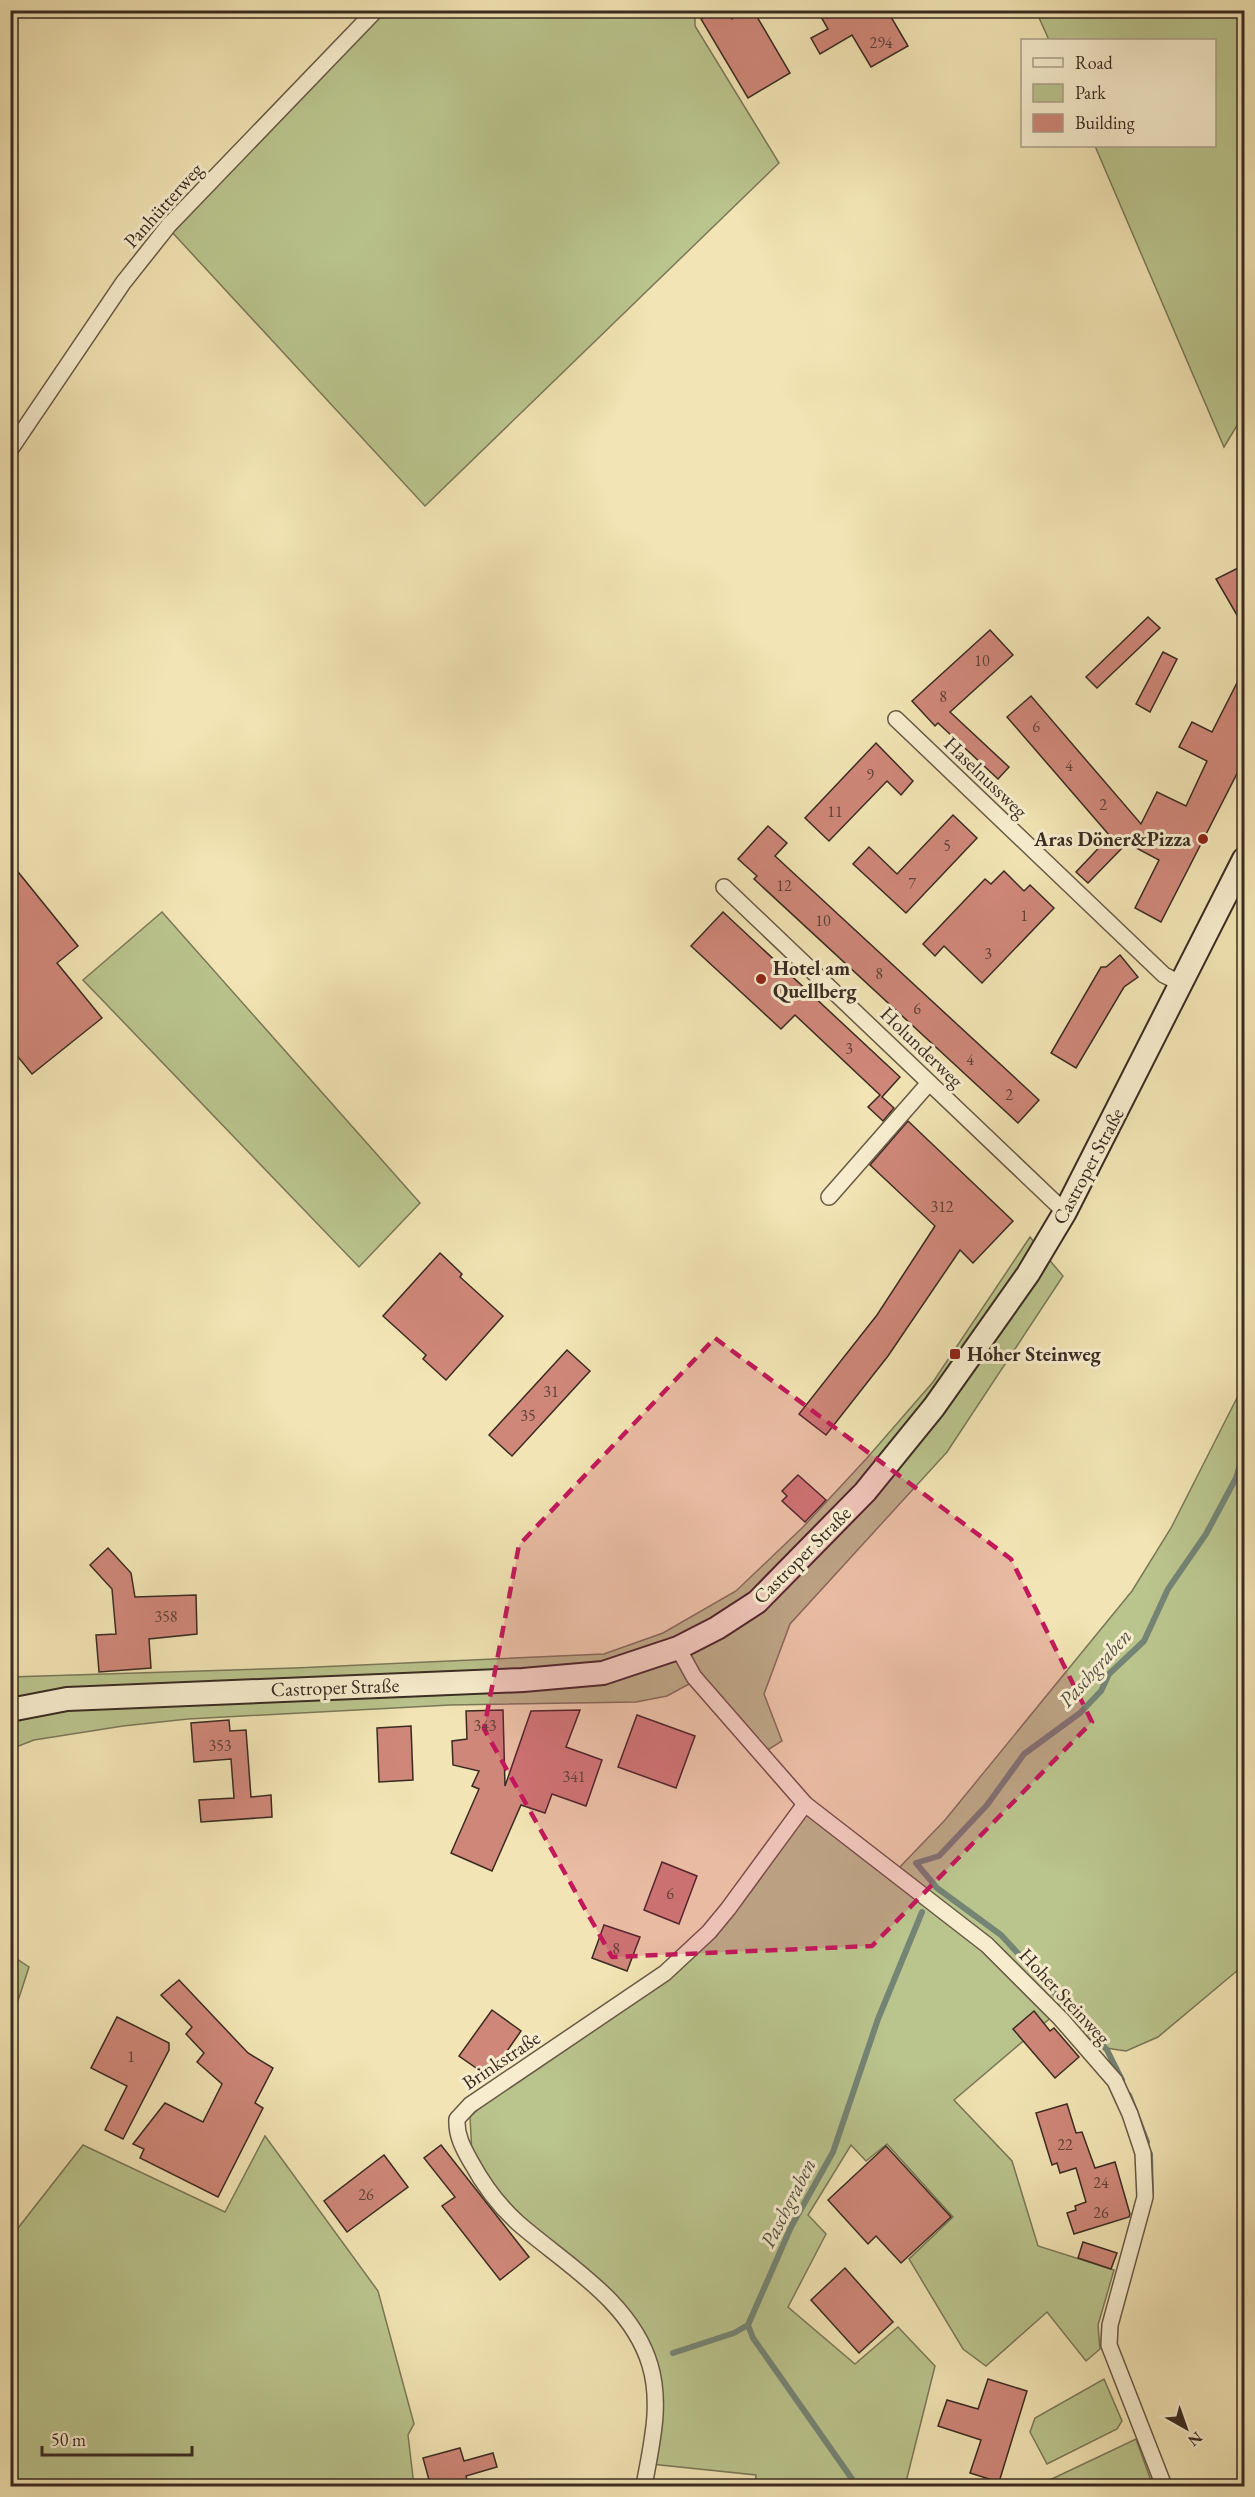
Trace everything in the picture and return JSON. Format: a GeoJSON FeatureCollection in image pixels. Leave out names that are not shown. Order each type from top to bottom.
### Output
{"type":"FeatureCollection","features":[{"type":"Feature","properties":{"kind":"main road","name":"Castroper Straße"},"geometry":{"type":"LineString","coordinates":[[10,1710],[67,1699],[523,1680],[603,1673],[678,1648],[717,1628],[757,1602],[865,1492],[948,1388],[1028,1274],[1065,1212],[1245,859]]}},
{"type":"Feature","properties":{"kind":"street","name":"Panhütterweg"},"geometry":{"type":"LineString","coordinates":[[10,450],[123,283],[169,225],[376,10]]}},
{"type":"Feature","properties":{"kind":"street","name":"Haselnussweg"},"geometry":{"type":"LineString","coordinates":[[896,719],[1164,975],[1182,984]]}},
{"type":"Feature","properties":{"kind":"street","name":"Holunderweg"},"geometry":{"type":"LineString","coordinates":[[724,887],[1065,1212]]}},
{"type":"Feature","properties":{"kind":"street"},"geometry":{"type":"LineString","coordinates":[[829,1197],[929,1083]]}},
{"type":"Feature","properties":{"kind":"street","name":"Hoher Steinweg"},"geometry":{"type":"LineString","coordinates":[[678,1648],[694,1677],[806,1804],[987,1945],[1061,2019],[1115,2081],[1130,2114],[1143,2153],[1145,2197],[1110,2325],[1109,2345],[1164,2487]]}},
{"type":"Feature","properties":{"kind":"street","name":"Brinkstraße"},"geometry":{"type":"LineString","coordinates":[[644,2487],[655,2425],[656,2397],[650,2364],[638,2338],[602,2294],[518,2222],[487,2187],[459,2137],[457,2119],[470,2105],[665,1973],[693,1948],[728,1909],[806,1804]]}},
{"type":"Feature","properties":{"kind":"highlighted area"},"geometry":{"type":"Polygon","coordinates":[[[715,1338],[1011,1559],[1092,1722],[872,1946],[612,1957],[484,1729],[519,1545],[715,1338]]]}},
{"type":"Feature","properties":{"kind":"green space"},"geometry":{"type":"Polygon","coordinates":[[[385,11],[689,11],[695,19],[695,26],[779,163],[425,506],[171,231],[385,11]]]}},
{"type":"Feature","properties":{"kind":"green space"},"geometry":{"type":"Polygon","coordinates":[[[1036,11],[1244,11],[1244,414],[1224,447],[1095,147],[1216,147],[1216,39],[1049,39],[1036,11]]]}},
{"type":"Feature","properties":{"kind":"green space"},"geometry":{"type":"Polygon","coordinates":[[[162,912],[420,1203],[359,1267],[83,980],[162,912]]]}},
{"type":"Feature","properties":{"kind":"green space"},"geometry":{"type":"Polygon","coordinates":[[[1030,1237],[1063,1276],[947,1452],[790,1624],[764,1694],[782,1741],[763,1753],[700,1678],[667,1696],[636,1702],[450,1705],[188,1719],[123,1726],[34,1740],[11,1749],[10,1677],[295,1668],[604,1654],[663,1633],[736,1591],[803,1527],[867,1458],[933,1382],[1030,1237]]]}},
{"type":"Feature","properties":{"kind":"green space"},"geometry":{"type":"Polygon","coordinates":[[[1244,1384],[1244,1965],[1158,2037],[1126,2051],[1099,2047],[897,1870],[945,1820],[1132,1591],[1171,1528],[1244,1384]]]}},
{"type":"Feature","properties":{"kind":"green space"},"geometry":{"type":"Polygon","coordinates":[[[805,1806],[985,1947],[1054,2015],[954,2100],[1012,2161],[1038,2246],[1114,2270],[1098,2325],[1100,2349],[1086,2361],[1047,2312],[986,2366],[963,2349],[909,2259],[953,2217],[887,2144],[866,2161],[851,2145],[808,2215],[826,2234],[788,2307],[855,2364],[898,2327],[935,2366],[905,2486],[755,2486],[756,2475],[651,2464],[658,2422],[639,2338],[515,2217],[472,2155],[470,2117],[485,2103],[667,1978],[805,1806]]]}},
{"type":"Feature","properties":{"kind":"green space"},"geometry":{"type":"Polygon","coordinates":[[[11,1955],[29,1967],[11,2022],[11,1955]]]}},
{"type":"Feature","properties":{"kind":"green space"},"geometry":{"type":"Polygon","coordinates":[[[265,2136],[378,2291],[414,2424],[408,2435],[414,2486],[11,2486],[11,2225],[18,2228],[83,2145],[225,2212],[265,2136]]]}},
{"type":"Feature","properties":{"kind":"green space"},"geometry":{"type":"Polygon","coordinates":[[[1104,2379],[1122,2421],[1117,2429],[1047,2464],[1030,2432],[1035,2418],[1104,2379]]]}},
{"type":"Feature","properties":{"kind":"green space"},"geometry":{"type":"Polygon","coordinates":[[[1136,2439],[1153,2486],[1037,2486],[1136,2439]]]}},
{"type":"Feature","properties":{"kind":"building"},"geometry":{"type":"Polygon","coordinates":[[[716,10],[727,10],[732,19],[746,10],[753,10],[790,73],[748,98],[701,19],[716,10]]]}},
{"type":"Feature","properties":{"kind":"building"},"geometry":{"type":"Polygon","coordinates":[[[817,10],[887,10],[908,46],[871,67],[852,35],[820,54],[811,38],[828,29],[817,10]]]}},
{"type":"Feature","properties":{"kind":"building"},"geometry":{"type":"Polygon","coordinates":[[[1238,568],[1245,579],[1245,629],[1216,579],[1238,568]]]}},
{"type":"Feature","properties":{"kind":"building"},"geometry":{"type":"Polygon","coordinates":[[[1148,617],[1160,628],[1097,688],[1086,677],[1148,617]]]}},
{"type":"Feature","properties":{"kind":"building"},"geometry":{"type":"Polygon","coordinates":[[[990,630],[1013,655],[950,712],[1009,767],[998,779],[938,723],[935,726],[912,701],[990,630]]]}},
{"type":"Feature","properties":{"kind":"building"},"geometry":{"type":"Polygon","coordinates":[[[1163,652],[1177,659],[1150,712],[1136,704],[1163,652]]]}},
{"type":"Feature","properties":{"kind":"building"},"geometry":{"type":"Polygon","coordinates":[[[1245,667],[1245,758],[1161,922],[1135,908],[1159,860],[1127,843],[1088,883],[1076,872],[1110,836],[1007,717],[1031,696],[1141,824],[1157,792],[1186,806],[1207,761],[1179,747],[1192,722],[1212,732],[1245,667]]]}},
{"type":"Feature","properties":{"kind":"building"},"geometry":{"type":"Polygon","coordinates":[[[876,743],[913,781],[901,795],[887,781],[829,841],[805,818],[876,743]]]}},
{"type":"Feature","properties":{"kind":"building"},"geometry":{"type":"Polygon","coordinates":[[[953,815],[977,838],[906,913],[853,864],[869,847],[897,874],[953,815]]]}},
{"type":"Feature","properties":{"kind":"building"},"geometry":{"type":"Polygon","coordinates":[[[768,826],[787,843],[775,856],[1039,1100],[1018,1123],[754,879],[757,876],[738,859],[768,826]]]}},
{"type":"Feature","properties":{"kind":"building"},"geometry":{"type":"Polygon","coordinates":[[[10,862],[78,946],[57,963],[102,1018],[32,1074],[10,1047],[10,862]]]}},
{"type":"Feature","properties":{"kind":"building"},"geometry":{"type":"Polygon","coordinates":[[[1004,871],[1024,891],[1030,885],[1054,908],[982,983],[944,946],[935,956],[923,944],[985,879],[991,884],[1004,871]]]}},
{"type":"Feature","properties":{"kind":"building","name":"Hotel am Quellberg"},"geometry":{"type":"Polygon","coordinates":[[[723,912],[900,1077],[882,1097],[894,1108],[883,1121],[868,1107],[880,1095],[795,1015],[781,1029],[691,946],[723,912]]]}},
{"type":"Feature","properties":{"kind":"building"},"geometry":{"type":"Polygon","coordinates":[[[1120,955],[1138,977],[1124,987],[1076,1068],[1051,1053],[1101,967],[1106,967],[1120,955]]]}},
{"type":"Feature","properties":{"kind":"building"},"geometry":{"type":"Polygon","coordinates":[[[908,1121],[1013,1221],[973,1263],[960,1250],[888,1356],[826,1435],[799,1414],[877,1315],[935,1226],[870,1165],[908,1121]]]}},
{"type":"Feature","properties":{"kind":"building"},"geometry":{"type":"Polygon","coordinates":[[[440,1253],[462,1274],[460,1277],[503,1316],[446,1380],[423,1359],[426,1355],[383,1316],[440,1253]]]}},
{"type":"Feature","properties":{"kind":"building"},"geometry":{"type":"Polygon","coordinates":[[[567,1350],[590,1371],[512,1456],[489,1435],[567,1350]]]}},
{"type":"Feature","properties":{"kind":"building"},"geometry":{"type":"Polygon","coordinates":[[[798,1475],[826,1500],[805,1522],[782,1501],[787,1496],[782,1491],[798,1475]]]}},
{"type":"Feature","properties":{"kind":"building"},"geometry":{"type":"Polygon","coordinates":[[[108,1548],[131,1573],[135,1597],[196,1595],[197,1634],[149,1639],[151,1668],[99,1672],[96,1635],[116,1634],[112,1589],[90,1565],[108,1548]]]}},
{"type":"Feature","properties":{"kind":"building"},"geometry":{"type":"Polygon","coordinates":[[[503,1710],[505,1786],[531,1711],[580,1710],[566,1747],[602,1760],[586,1806],[552,1794],[545,1813],[521,1805],[492,1871],[451,1853],[479,1789],[472,1786],[479,1771],[453,1765],[452,1741],[467,1739],[466,1711],[503,1710]]]}},
{"type":"Feature","properties":{"kind":"building"},"geometry":{"type":"Polygon","coordinates":[[[637,1715],[695,1736],[676,1788],[618,1767],[637,1715]]]}},
{"type":"Feature","properties":{"kind":"building"},"geometry":{"type":"Polygon","coordinates":[[[229,1720],[230,1731],[246,1730],[251,1797],[271,1795],[272,1817],[201,1822],[199,1800],[234,1798],[231,1759],[194,1762],[191,1723],[229,1720]]]}},
{"type":"Feature","properties":{"kind":"building"},"geometry":{"type":"Polygon","coordinates":[[[411,1726],[413,1780],[379,1782],[377,1728],[411,1726]]]}},
{"type":"Feature","properties":{"kind":"building"},"geometry":{"type":"Polygon","coordinates":[[[662,1862],[697,1876],[679,1924],[644,1910],[662,1862]]]}},
{"type":"Feature","properties":{"kind":"building"},"geometry":{"type":"Polygon","coordinates":[[[604,1925],[640,1937],[627,1971],[592,1958],[604,1925]]]}},
{"type":"Feature","properties":{"kind":"building"},"geometry":{"type":"Polygon","coordinates":[[[179,1980],[248,2053],[273,2068],[255,2103],[263,2108],[218,2197],[140,2158],[144,2149],[133,2144],[165,2103],[203,2122],[222,2084],[197,2062],[204,2053],[186,2034],[192,2027],[161,1995],[179,1980]]]}},
{"type":"Feature","properties":{"kind":"building"},"geometry":{"type":"Polygon","coordinates":[[[492,2010],[521,2031],[489,2077],[459,2056],[492,2010]]]}},
{"type":"Feature","properties":{"kind":"building"},"geometry":{"type":"Polygon","coordinates":[[[1034,2011],[1050,2031],[1054,2028],[1079,2057],[1055,2078],[1013,2029],[1034,2011]]]}},
{"type":"Feature","properties":{"kind":"building"},"geometry":{"type":"Polygon","coordinates":[[[117,2017],[169,2043],[169,2050],[123,2139],[105,2130],[127,2086],[91,2068],[117,2017]]]}},
{"type":"Feature","properties":{"kind":"building"},"geometry":{"type":"Polygon","coordinates":[[[1067,2104],[1076,2133],[1082,2132],[1095,2168],[1115,2162],[1130,2214],[1129,2217],[1074,2234],[1067,2213],[1076,2210],[1075,2206],[1086,2202],[1076,2168],[1060,2173],[1057,2163],[1052,2165],[1036,2113],[1067,2104]]]}},
{"type":"Feature","properties":{"kind":"building"},"geometry":{"type":"Polygon","coordinates":[[[441,2145],[529,2257],[500,2280],[442,2206],[455,2197],[424,2158],[441,2145]]]}},
{"type":"Feature","properties":{"kind":"building"},"geometry":{"type":"Polygon","coordinates":[[[886,2146],[951,2217],[901,2263],[876,2236],[868,2244],[828,2200],[886,2146]]]}},
{"type":"Feature","properties":{"kind":"building"},"geometry":{"type":"Polygon","coordinates":[[[384,2155],[408,2187],[347,2232],[324,2201],[384,2155]]]}},
{"type":"Feature","properties":{"kind":"building"},"geometry":{"type":"Polygon","coordinates":[[[1083,2242],[1117,2253],[1111,2269],[1078,2258],[1083,2242]]]}},
{"type":"Feature","properties":{"kind":"building"},"geometry":{"type":"Polygon","coordinates":[[[845,2268],[893,2322],[859,2353],[811,2300],[845,2268]]]}},
{"type":"Feature","properties":{"kind":"building"},"geometry":{"type":"Polygon","coordinates":[[[988,2379],[1027,2391],[999,2482],[970,2473],[981,2440],[938,2426],[947,2400],[978,2409],[988,2379]]]}},
{"type":"Feature","properties":{"kind":"building"},"geometry":{"type":"Polygon","coordinates":[[[460,2448],[464,2461],[493,2453],[497,2467],[466,2476],[469,2487],[431,2487],[423,2458],[460,2448]]]}},
{"type":"Feature","properties":{"kind":"waterway","name":"Paschgraben"},"geometry":{"type":"LineString","coordinates":[[1122,2080],[1107,2050],[1001,1935],[937,1888],[916,1863],[939,1856],[987,1805],[1024,1754],[1080,1713],[1101,1691],[1109,1674],[1144,1641],[1168,1589],[1206,1534],[1236,1478],[1244,1453]]}},
{"type":"Feature","properties":{"kind":"waterway","name":"Paschgraben"},"geometry":{"type":"LineString","coordinates":[[857,2486],[753,2338],[748,2325],[791,2227],[833,2152],[878,2019],[922,1912]]}},
{"type":"Feature","properties":{"kind":"waterway"},"geometry":{"type":"LineString","coordinates":[[1129,2095],[1147,2142]]}},
{"type":"Feature","properties":{"kind":"waterway"},"geometry":{"type":"LineString","coordinates":[[1150,2154],[1151,2195]]}},
{"type":"Feature","properties":{"kind":"waterway"},"geometry":{"type":"LineString","coordinates":[[673,2353],[734,2333],[748,2325]]}},
{"type":"Feature","properties":{"kind":"place","name":"Aras Döner&Pizza"},"geometry":{"type":"Point","coordinates":[1203,839]}},
{"type":"Feature","properties":{"kind":"place","name":"Hotel am Quellberg"},"geometry":{"type":"Point","coordinates":[761,979]}},
{"type":"Feature","properties":{"kind":"place","name":"Hoher Steinweg"},"geometry":{"type":"Point","coordinates":[955,1354]}}]}
